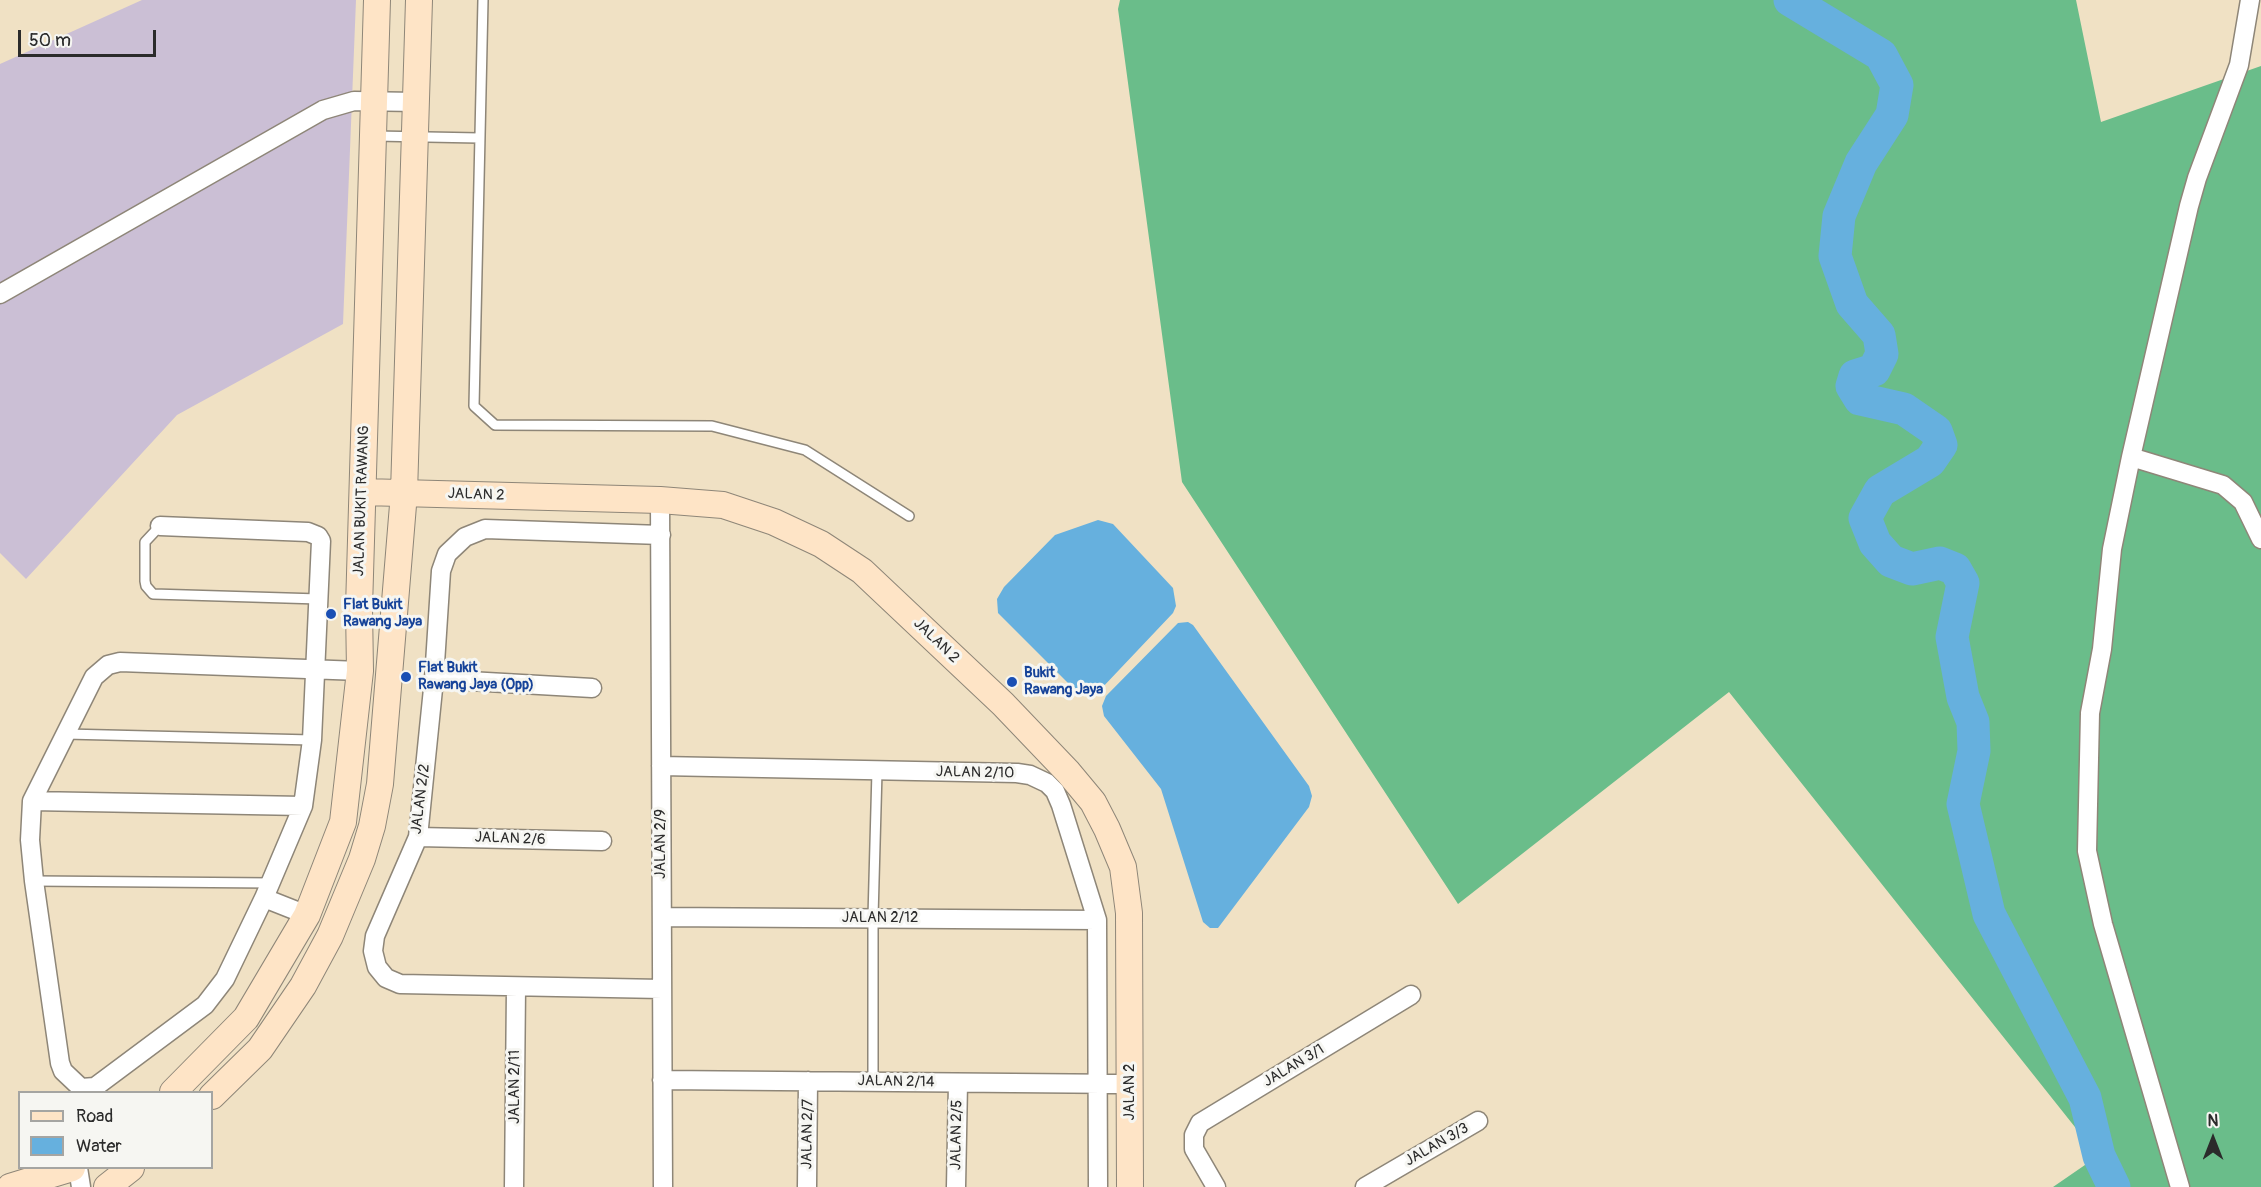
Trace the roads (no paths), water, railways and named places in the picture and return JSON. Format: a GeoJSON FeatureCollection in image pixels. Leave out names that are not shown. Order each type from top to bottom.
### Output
{"type":"FeatureCollection","features":[{"type":"Feature","properties":{"kind":"street","name":"JALAN BUKIT RAWANG"},"geometry":{"type":"LineString","coordinates":[[174,1091],[246,1018],[307,915],[343,822],[360,671],[377,0]]}},
{"type":"Feature","properties":{"kind":"street"},"geometry":{"type":"LineString","coordinates":[[213,1095],[260,1049],[303,986],[330,936],[369,837],[380,784],[404,492],[419,0]]}},
{"type":"Feature","properties":{"kind":"street"},"geometry":{"type":"LineString","coordinates":[[2180,1187],[2103,924],[2087,851],[2090,713],[2102,649],[2112,549],[2131,457],[2194,187],[2239,65],[2249,20],[2250,0]]}},
{"type":"Feature","properties":{"kind":"street"},"geometry":{"type":"LineString","coordinates":[[0,294],[323,110],[354,101],[417,102]]}},
{"type":"Feature","properties":{"kind":"street"},"geometry":{"type":"LineString","coordinates":[[2131,457],[2223,485],[2243,502],[2261,538]]}},
{"type":"Feature","properties":{"kind":"street","name":"JALAN 2"},"geometry":{"type":"LineString","coordinates":[[363,492],[723,505],[774,522],[821,544],[862,571],[1003,704],[1093,802],[1107,829],[1123,867],[1130,913],[1130,1187]]}},
{"type":"Feature","properties":{"kind":"street","name":"JALAN 2/9"},"geometry":{"type":"LineString","coordinates":[[660,501],[663,1187]]}},
{"type":"Feature","properties":{"kind":"street"},"geometry":{"type":"LineString","coordinates":[[160,526],[314,533],[318,536],[322,546],[316,668],[312,740],[303,806],[268,890],[225,979],[205,1005],[95,1087],[85,1089],[76,1085],[60,1063],[34,881],[30,840],[32,801],[98,672],[114,663],[316,668],[360,671]]}},
{"type":"Feature","properties":{"kind":"street","name":"JALAN 2/2"},"geometry":{"type":"LineString","coordinates":[[661,535],[485,529],[465,537],[447,554],[441,571],[434,679],[418,837],[375,936],[373,951],[377,967],[386,978],[400,984],[516,988],[662,988]]}},
{"type":"Feature","properties":{"kind":"street"},"geometry":{"type":"LineString","coordinates":[[434,679],[592,688]]}},
{"type":"Feature","properties":{"kind":"street","name":"JALAN 2/10"},"geometry":{"type":"LineString","coordinates":[[661,766],[1017,773],[1030,775],[1047,783],[1055,791],[1061,805],[1097,920],[1098,1187]]}},
{"type":"Feature","properties":{"kind":"street"},"geometry":{"type":"LineString","coordinates":[[32,801],[303,806]]}},
{"type":"Feature","properties":{"kind":"street","name":"JALAN 2/6"},"geometry":{"type":"LineString","coordinates":[[418,837],[602,842]]}},
{"type":"Feature","properties":{"kind":"street"},"geometry":{"type":"LineString","coordinates":[[268,890],[307,915]]}},
{"type":"Feature","properties":{"kind":"street","name":"JALAN 2/12"},"geometry":{"type":"LineString","coordinates":[[662,916],[1097,920]]}},
{"type":"Feature","properties":{"kind":"street","name":"JALAN 2/11"},"geometry":{"type":"LineString","coordinates":[[514,1187],[516,988]]}},
{"type":"Feature","properties":{"kind":"street","name":"JALAN 3/1"},"geometry":{"type":"LineString","coordinates":[[1215,1187],[1194,1149],[1194,1135],[1200,1123],[1411,995]]}},
{"type":"Feature","properties":{"kind":"street","name":"JALAN 2/14"},"geometry":{"type":"LineString","coordinates":[[662,1080],[1130,1084]]}},
{"type":"Feature","properties":{"kind":"street","name":"JALAN 2/7"},"geometry":{"type":"LineString","coordinates":[[807,1187],[808,1081]]}},
{"type":"Feature","properties":{"kind":"street","name":"JALAN 2/5"},"geometry":{"type":"LineString","coordinates":[[956,1187],[958,1083]]}},
{"type":"Feature","properties":{"kind":"street","name":"JALAN 3/3"},"geometry":{"type":"LineString","coordinates":[[1365,1187],[1478,1121]]}},
{"type":"Feature","properties":{"kind":"street"},"geometry":{"type":"LineString","coordinates":[[10,1187],[66,1169]]}},
{"type":"Feature","properties":{"kind":"street"},"geometry":{"type":"LineString","coordinates":[[78,1169],[81,1187]]}},
{"type":"Feature","properties":{"kind":"street"},"geometry":{"type":"LineString","coordinates":[[107,1187],[129,1169]]}},
{"type":"Feature","properties":{"kind":"lane"},"geometry":{"type":"LineString","coordinates":[[483,0],[474,405],[495,424],[712,426],[805,450],[909,516]]}},
{"type":"Feature","properties":{"kind":"lane"},"geometry":{"type":"LineString","coordinates":[[373,136],[479,138]]}},
{"type":"Feature","properties":{"kind":"lane"},"geometry":{"type":"LineString","coordinates":[[160,526],[145,542],[145,581],[153,594],[319,599]]}},
{"type":"Feature","properties":{"kind":"lane"},"geometry":{"type":"LineString","coordinates":[[66,734],[312,740]]}},
{"type":"Feature","properties":{"kind":"lane"},"geometry":{"type":"LineString","coordinates":[[873,1082],[873,917],[877,771]]}},
{"type":"Feature","properties":{"kind":"lane"},"geometry":{"type":"LineString","coordinates":[[34,881],[268,890]]}},
{"type":"Feature","properties":{"kind":"water"},"geometry":{"type":"Polygon","coordinates":[[[1098,520],[1113,524],[1173,588],[1176,606],[1173,613],[1101,689],[1083,693],[1076,691],[998,613],[997,599],[1004,587],[1055,535],[1098,520]]]}},
{"type":"Feature","properties":{"kind":"water"},"geometry":{"type":"Polygon","coordinates":[[[1188,622],[1193,625],[1309,786],[1312,796],[1309,807],[1218,928],[1210,928],[1203,922],[1161,789],[1104,716],[1102,706],[1106,696],[1178,623],[1188,622]]]}},
{"type":"Feature","properties":{"kind":"waterway"},"geometry":{"type":"LineString","coordinates":[[1790,0],[1881,55],[1897,85],[1892,115],[1861,163],[1839,216],[1835,256],[1852,304],[1879,335],[1882,354],[1874,370],[1855,376],[1852,386],[1860,399],[1904,409],[1936,431],[1941,445],[1930,461],[1880,491],[1865,518],[1875,543],[1891,561],[1912,569],[1940,563],[1955,569],[1963,583],[1952,637],[1963,697],[1973,722],[1974,751],[1963,804],[1989,914],[2085,1098],[2099,1156],[2114,1187]]}},
{"type":"Feature","properties":{"kind":"place","name":"Flat Bukit Rawang Jaya"},"geometry":{"type":"Point","coordinates":[331,614]}},
{"type":"Feature","properties":{"kind":"place","name":"Flat Bukit Rawang Jaya (Opp)"},"geometry":{"type":"Point","coordinates":[406,677]}},
{"type":"Feature","properties":{"kind":"place","name":"Bukit Rawang Jaya"},"geometry":{"type":"Point","coordinates":[1012,682]}}]}
